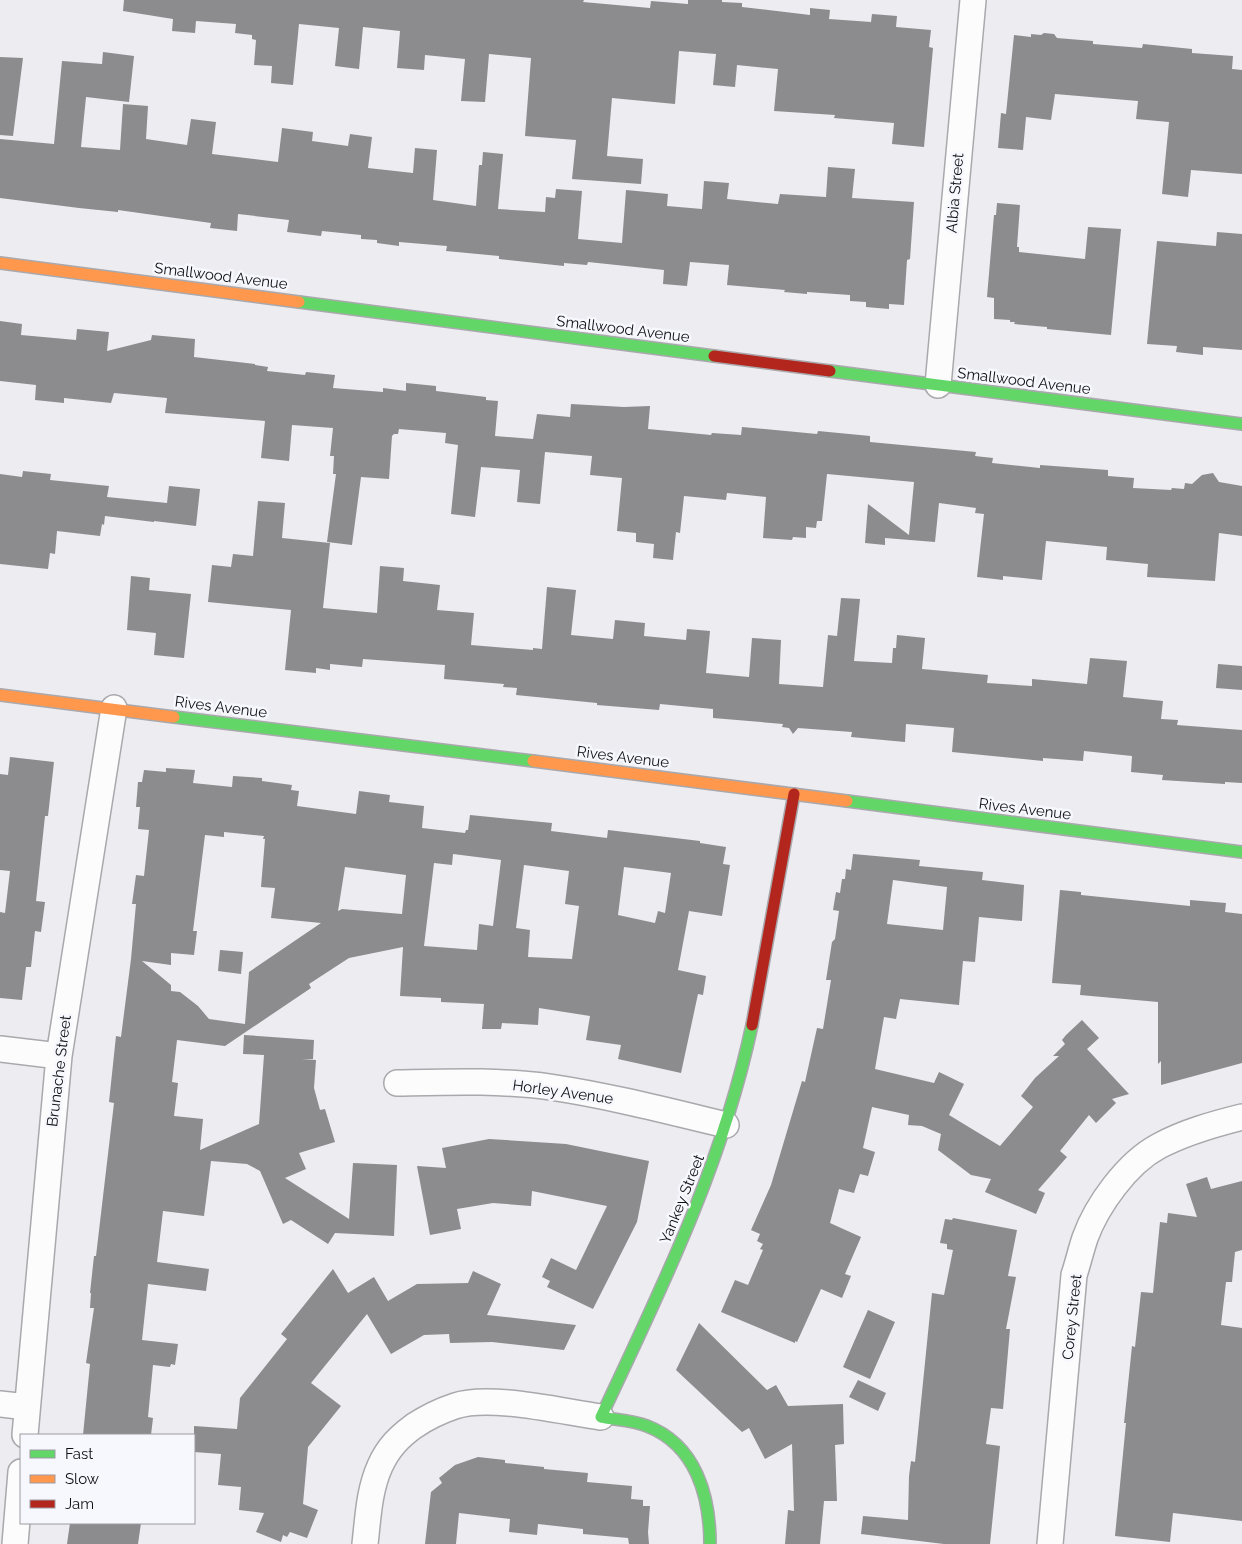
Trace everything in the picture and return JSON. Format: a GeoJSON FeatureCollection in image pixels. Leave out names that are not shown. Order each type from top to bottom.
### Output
{"type":"FeatureCollection","features":[{"type":"Feature","properties":{"kind":"street","name":"Albia Street"},"geometry":{"type":"LineString","coordinates":[[938,385],[973,0]]}},
{"type":"Feature","properties":{"kind":"street","name":"Smallwood Avenue"},"geometry":{"type":"LineString","coordinates":[[0,263],[1242,424]]}},
{"type":"Feature","properties":{"kind":"street","name":"Rives Avenue"},"geometry":{"type":"LineString","coordinates":[[0,695],[1242,852]]}},
{"type":"Feature","properties":{"kind":"street","name":"Brunache Street"},"geometry":{"type":"LineString","coordinates":[[25,1434],[59,1056],[114,708]]}},
{"type":"Feature","properties":{"kind":"street","name":"Yankey Street"},"geometry":{"type":"LineString","coordinates":[[602,1418],[704,1192],[726,1125],[762,980],[794,794]]}},
{"type":"Feature","properties":{"kind":"street"},"geometry":{"type":"LineString","coordinates":[[0,1049],[59,1056]]}},
{"type":"Feature","properties":{"kind":"street","name":"Horley Avenue"},"geometry":{"type":"LineString","coordinates":[[397,1083],[470,1082],[549,1087],[628,1101],[726,1125]]}},
{"type":"Feature","properties":{"kind":"street","name":"Corey Street"},"geometry":{"type":"LineString","coordinates":[[1050,1544],[1074,1275],[1086,1237],[1104,1202],[1127,1171],[1158,1147],[1207,1126],[1242,1117]]}},
{"type":"Feature","properties":{"kind":"street"},"geometry":{"type":"LineString","coordinates":[[365,1544],[369,1502],[380,1466],[397,1438],[424,1419],[456,1406],[478,1402],[502,1403],[646,1425],[663,1432],[690,1458],[700,1477],[705,1491],[711,1525],[710,1544]]}},
{"type":"Feature","properties":{"kind":"street"},"geometry":{"type":"LineString","coordinates":[[0,1404],[27,1407]]}},
{"type":"Feature","properties":{"kind":"street"},"geometry":{"type":"LineString","coordinates":[[15,1544],[20,1484]]}},
{"type":"Feature","properties":{"kind":"building"},"geometry":{"type":"Polygon","coordinates":[[[124,0],[584,0],[583,2],[650,8],[651,1],[688,4],[688,0],[722,0],[722,2],[742,3],[742,7],[810,15],[810,8],[830,10],[829,19],[871,22],[872,14],[897,16],[896,27],[931,30],[929,47],[933,48],[924,147],[892,144],[894,123],[834,118],[835,115],[774,111],[778,69],[737,65],[735,87],[713,85],[716,54],[679,51],[675,104],[612,98],[607,156],[643,159],[641,184],[572,179],[576,140],[525,136],[531,58],[489,54],[485,102],[461,101],[465,59],[425,55],[424,70],[397,68],[400,31],[363,27],[359,69],[335,66],[339,28],[299,24],[293,85],[271,83],[272,66],[254,65],[256,40],[252,39],[252,35],[235,33],[236,24],[196,21],[195,33],[172,31],[173,19],[123,11],[124,0]]]}},
{"type":"Feature","properties":{"kind":"building"},"geometry":{"type":"Polygon","coordinates":[[[1044,33],[1054,34],[1057,38],[1093,41],[1093,44],[1142,48],[1143,44],[1192,49],[1192,53],[1233,56],[1232,69],[1242,70],[1242,174],[1191,170],[1188,197],[1162,194],[1169,122],[1136,119],[1138,101],[1055,94],[1051,120],[1026,117],[1023,150],[998,148],[1001,113],[1006,114],[1014,35],[1031,37],[1031,34],[1041,35],[1044,33]]]}},
{"type":"Feature","properties":{"kind":"building"},"geometry":{"type":"Polygon","coordinates":[[[103,52],[134,56],[129,102],[86,97],[81,147],[120,150],[123,104],[148,106],[146,139],[187,145],[191,119],[216,122],[212,154],[278,162],[282,128],[313,132],[312,141],[348,146],[350,134],[372,137],[368,168],[413,173],[415,148],[437,150],[433,200],[476,206],[479,165],[482,165],[483,152],[503,154],[498,209],[545,212],[546,197],[555,198],[556,189],[582,191],[578,239],[622,243],[626,190],[668,194],[667,206],[702,209],[704,181],[729,183],[727,199],[778,204],[780,194],[826,197],[828,167],[855,169],[852,198],[914,202],[910,259],[907,260],[904,305],[889,304],[889,309],[866,307],[866,302],[850,301],[850,295],[807,292],[807,294],[784,292],[785,290],[727,285],[729,265],[690,262],[687,286],[663,284],[664,270],[588,262],[587,265],[564,263],[564,266],[499,259],[499,256],[446,251],[447,246],[399,242],[399,246],[377,243],[377,240],[361,239],[361,235],[322,231],[321,236],[287,232],[289,220],[238,214],[237,231],[210,228],[211,223],[118,210],[118,212],[0,198],[0,139],[54,144],[62,61],[102,64],[103,52]]]}},
{"type":"Feature","properties":{"kind":"building"},"geometry":{"type":"Polygon","coordinates":[[[0,57],[23,58],[13,136],[0,135],[0,57]]]}},
{"type":"Feature","properties":{"kind":"building"},"geometry":{"type":"Polygon","coordinates":[[[997,203],[1020,205],[1017,247],[1019,247],[1019,252],[1085,259],[1088,227],[1121,229],[1111,335],[1047,329],[1047,327],[1014,324],[1015,322],[1010,322],[1010,320],[994,319],[994,298],[987,297],[994,215],[996,215],[997,203]]]}},
{"type":"Feature","properties":{"kind":"building"},"geometry":{"type":"Polygon","coordinates":[[[1217,232],[1242,234],[1242,350],[1203,347],[1203,355],[1176,352],[1177,346],[1147,344],[1157,241],[1216,246],[1217,232]]]}},
{"type":"Feature","properties":{"kind":"building"},"geometry":{"type":"Polygon","coordinates":[[[0,321],[22,324],[21,335],[76,340],[77,329],[109,332],[107,351],[151,340],[152,335],[195,339],[194,357],[255,364],[268,367],[267,371],[305,375],[306,372],[335,375],[333,388],[383,392],[383,388],[406,391],[406,383],[436,386],[436,391],[486,397],[486,400],[498,401],[495,436],[533,439],[537,414],[570,417],[571,404],[624,407],[650,406],[648,429],[711,435],[712,433],[741,435],[742,427],[817,434],[818,431],[870,436],[870,442],[976,452],[975,456],[993,458],[992,463],[1040,468],[1040,465],[1108,470],[1108,476],[1134,478],[1133,488],[1184,489],[1185,483],[1192,484],[1202,475],[1213,473],[1219,482],[1242,486],[1242,536],[1219,533],[1215,581],[1147,577],[1148,564],[1106,560],[1107,547],[1046,541],[1042,580],[1003,576],[1003,580],[977,577],[984,514],[975,513],[976,508],[939,503],[935,542],[885,538],[885,545],[865,543],[868,504],[909,535],[914,482],[827,474],[822,521],[817,521],[816,528],[806,527],[806,538],[793,537],[792,540],[763,538],[766,497],[727,493],[726,500],[684,496],[680,533],[676,532],[673,560],[653,558],[654,544],[636,542],[636,533],[617,531],[622,478],[590,475],[592,456],[545,452],[540,504],[517,502],[520,470],[481,467],[475,517],[451,514],[458,445],[445,443],[446,433],[399,429],[398,434],[392,436],[389,479],[361,477],[352,545],[327,542],[336,474],[333,474],[334,456],[330,456],[333,428],[292,425],[289,461],[261,458],[265,421],[165,413],[167,398],[114,393],[111,403],[64,398],[64,403],[35,400],[36,385],[0,381],[0,321]]]}},
{"type":"Feature","properties":{"kind":"building"},"geometry":{"type":"Polygon","coordinates":[[[23,471],[51,474],[50,480],[109,486],[107,497],[167,503],[169,486],[200,489],[196,526],[105,516],[100,536],[57,531],[55,554],[50,553],[48,569],[0,564],[0,474],[22,477],[23,471]]]}},
{"type":"Feature","properties":{"kind":"building"},"geometry":{"type":"Polygon","coordinates":[[[258,501],[285,503],[282,538],[330,543],[323,608],[377,613],[380,566],[404,568],[403,581],[440,585],[437,610],[474,613],[471,645],[533,650],[533,648],[542,649],[547,587],[576,590],[571,635],[613,639],[615,620],[645,623],[644,636],[686,640],[687,629],[710,631],[706,673],[749,677],[752,638],[781,640],[779,684],[823,687],[828,635],[837,636],[841,598],[860,599],[854,661],[892,663],[893,648],[896,648],[897,635],[925,638],[922,669],[988,675],[987,683],[1032,686],[1032,679],[1087,684],[1090,658],[1127,661],[1123,697],[1163,701],[1161,719],[1178,720],[1177,725],[1242,730],[1242,783],[1225,782],[1225,784],[1162,780],[1163,775],[1131,772],[1132,756],[1084,751],[1083,761],[1043,758],[1043,761],[952,752],[954,728],[906,724],[905,742],[851,737],[852,732],[798,728],[793,734],[789,728],[782,727],[783,724],[713,718],[713,709],[660,704],[659,710],[516,695],[517,688],[503,687],[504,684],[444,679],[445,665],[363,659],[362,667],[330,664],[330,670],[316,668],[316,673],[285,670],[291,610],[208,602],[212,565],[231,567],[233,554],[253,556],[258,501]]]}},
{"type":"Feature","properties":{"kind":"building"},"geometry":{"type":"Polygon","coordinates":[[[131,576],[150,578],[149,590],[191,594],[184,658],[154,655],[156,633],[127,630],[131,576]]]}},
{"type":"Feature","properties":{"kind":"building"},"geometry":{"type":"Polygon","coordinates":[[[1218,664],[1242,666],[1242,690],[1216,688],[1218,664]]]}},
{"type":"Feature","properties":{"kind":"building"},"geometry":{"type":"Polygon","coordinates":[[[10,757],[54,762],[48,816],[45,816],[36,901],[45,902],[41,932],[35,931],[31,967],[26,967],[22,1000],[0,998],[0,912],[5,913],[10,871],[0,870],[0,774],[8,775],[10,757]]]}},
{"type":"Feature","properties":{"kind":"building"},"geometry":{"type":"Polygon","coordinates":[[[166,768],[195,770],[193,783],[232,787],[233,776],[262,778],[262,781],[292,785],[291,790],[299,791],[297,806],[356,814],[359,791],[390,795],[389,802],[424,806],[422,828],[465,833],[468,830],[470,815],[552,823],[551,831],[607,838],[608,830],[700,841],[700,843],[726,847],[723,864],[730,865],[722,916],[689,911],[678,970],[706,976],[703,995],[698,994],[681,1073],[618,1059],[621,1045],[586,1040],[590,1016],[539,1008],[538,1025],[502,1023],[501,1029],[482,1029],[484,1004],[441,1002],[441,998],[400,996],[403,947],[349,958],[309,984],[311,988],[225,1046],[177,1040],[172,1082],[178,1083],[174,1116],[203,1119],[200,1150],[259,1124],[264,1055],[243,1054],[244,1035],[314,1040],[313,1059],[302,1059],[316,1060],[314,1088],[320,1110],[325,1109],[335,1142],[299,1153],[306,1169],[285,1178],[349,1219],[353,1163],[397,1165],[394,1236],[335,1233],[328,1244],[291,1220],[283,1224],[260,1171],[247,1164],[211,1161],[204,1216],[163,1211],[157,1262],[209,1269],[206,1291],[148,1284],[142,1340],[178,1344],[175,1365],[171,1364],[170,1367],[153,1365],[148,1417],[153,1418],[151,1434],[83,1434],[90,1364],[86,1363],[94,1308],[90,1308],[90,1293],[114,1103],[109,1102],[116,1036],[121,1037],[131,959],[136,904],[132,904],[136,875],[144,876],[149,830],[138,829],[140,807],[136,807],[138,782],[142,782],[144,770],[166,772],[166,768]],[[224,832],[224,837],[205,835],[193,931],[197,931],[194,955],[171,953],[171,965],[142,961],[171,985],[171,991],[180,992],[198,1006],[209,1019],[245,1024],[249,972],[321,923],[271,918],[275,888],[261,887],[264,836],[224,832]],[[453,854],[452,865],[434,863],[424,946],[477,950],[479,924],[493,926],[501,860],[453,854]],[[524,865],[516,928],[530,930],[528,957],[572,959],[579,906],[565,904],[569,871],[524,865]],[[345,867],[338,911],[342,909],[402,914],[406,875],[345,867]],[[624,867],[618,915],[655,923],[658,911],[665,913],[671,873],[624,867]]]}},
{"type":"Feature","properties":{"kind":"building"},"geometry":{"type":"Polygon","coordinates":[[[853,854],[920,860],[919,866],[983,872],[982,880],[1024,885],[1022,921],[979,917],[975,962],[963,961],[959,1005],[900,999],[896,1019],[884,1017],[875,1069],[934,1083],[939,1072],[964,1084],[949,1115],[1000,1146],[1033,1107],[1021,1096],[1035,1078],[1059,1056],[1053,1056],[1065,1044],[1062,1040],[1082,1020],[1099,1038],[1087,1049],[1129,1094],[1112,1099],[1116,1103],[1096,1123],[1089,1115],[1060,1151],[1067,1157],[1038,1190],[1045,1193],[1036,1214],[985,1192],[991,1179],[971,1175],[938,1150],[941,1134],[922,1126],[908,1125],[909,1115],[872,1107],[863,1148],[875,1152],[868,1176],[860,1174],[854,1193],[839,1189],[830,1223],[861,1237],[845,1274],[851,1276],[842,1298],[821,1289],[795,1343],[721,1312],[735,1280],[748,1285],[763,1250],[760,1249],[763,1244],[757,1241],[760,1234],[751,1230],[771,1185],[802,1081],[805,1082],[817,1028],[823,1029],[831,980],[826,980],[839,911],[833,910],[836,892],[840,893],[846,869],[851,870],[853,854]],[[893,880],[887,924],[943,930],[947,887],[893,880]]]}},
{"type":"Feature","properties":{"kind":"building"},"geometry":{"type":"Polygon","coordinates":[[[1060,890],[1081,892],[1081,895],[1190,906],[1190,900],[1226,903],[1225,912],[1242,914],[1242,1063],[1161,1085],[1161,1061],[1158,1064],[1158,1002],[1080,995],[1081,985],[1052,983],[1060,890]]]}},
{"type":"Feature","properties":{"kind":"building"},"geometry":{"type":"Polygon","coordinates":[[[220,950],[243,952],[241,974],[218,971],[220,950]]]}},
{"type":"Feature","properties":{"kind":"building"},"geometry":{"type":"Polygon","coordinates":[[[489,1139],[566,1144],[649,1161],[637,1222],[593,1309],[547,1287],[550,1281],[542,1277],[551,1258],[576,1270],[607,1206],[532,1191],[531,1206],[493,1203],[457,1209],[461,1229],[430,1235],[417,1166],[446,1168],[442,1148],[489,1139]]]}},
{"type":"Feature","properties":{"kind":"building"},"geometry":{"type":"Polygon","coordinates":[[[1207,1177],[1211,1189],[1242,1181],[1242,1250],[1235,1252],[1232,1282],[1226,1282],[1221,1325],[1242,1328],[1242,1521],[1173,1513],[1170,1542],[1115,1536],[1132,1346],[1135,1347],[1141,1292],[1153,1293],[1160,1222],[1167,1223],[1168,1213],[1197,1217],[1186,1184],[1207,1177]]]}},
{"type":"Feature","properties":{"kind":"building"},"geometry":{"type":"Polygon","coordinates":[[[953,1218],[1017,1230],[1008,1276],[1016,1277],[1006,1329],[1010,1329],[1003,1409],[991,1408],[986,1444],[1000,1446],[990,1544],[944,1544],[861,1534],[863,1516],[908,1520],[909,1476],[911,1461],[915,1462],[932,1293],[944,1295],[953,1250],[947,1249],[947,1244],[940,1243],[945,1219],[952,1220],[953,1218]]]}},
{"type":"Feature","properties":{"kind":"building"},"geometry":{"type":"Polygon","coordinates":[[[333,1269],[348,1293],[374,1277],[388,1301],[417,1284],[468,1283],[473,1271],[501,1284],[487,1315],[576,1325],[564,1350],[492,1342],[450,1343],[449,1334],[424,1335],[391,1354],[367,1314],[311,1383],[341,1406],[308,1447],[303,1504],[318,1510],[307,1538],[290,1532],[287,1537],[283,1535],[281,1542],[256,1532],[264,1513],[239,1510],[241,1487],[218,1485],[221,1454],[195,1452],[194,1426],[237,1429],[240,1398],[287,1339],[281,1334],[333,1269]]]}},
{"type":"Feature","properties":{"kind":"building"},"geometry":{"type":"Polygon","coordinates":[[[868,1310],[895,1322],[870,1379],[843,1367],[868,1310]]]}},
{"type":"Feature","properties":{"kind":"building"},"geometry":{"type":"Polygon","coordinates":[[[699,1323],[767,1390],[776,1385],[788,1406],[843,1404],[844,1444],[835,1445],[837,1501],[824,1501],[820,1544],[785,1544],[788,1510],[794,1511],[792,1444],[765,1459],[749,1428],[742,1432],[676,1370],[699,1323]]]}},
{"type":"Feature","properties":{"kind":"building"},"geometry":{"type":"Polygon","coordinates":[[[858,1380],[886,1393],[878,1411],[849,1397],[858,1380]]]}},
{"type":"Feature","properties":{"kind":"building"},"geometry":{"type":"Polygon","coordinates":[[[478,1457],[505,1460],[505,1463],[544,1467],[544,1469],[588,1473],[587,1482],[632,1486],[631,1499],[643,1500],[643,1506],[650,1506],[649,1544],[629,1544],[628,1538],[583,1534],[583,1529],[538,1524],[537,1535],[509,1532],[510,1519],[459,1513],[456,1544],[425,1544],[431,1492],[442,1483],[439,1478],[455,1465],[478,1457]]]}},
{"type":"Feature","properties":{"kind":"building"},"geometry":{"type":"Polygon","coordinates":[[[70,1524],[141,1524],[138,1544],[67,1544],[70,1524]]]}},
{"type":"Feature","properties":{"kind":"traffic: fast"},"geometry":{"type":"LineString","coordinates":[[299,302],[714,356]]}},
{"type":"Feature","properties":{"kind":"traffic: fast"},"geometry":{"type":"LineString","coordinates":[[830,371],[1242,424]]}},
{"type":"Feature","properties":{"kind":"traffic: fast"},"geometry":{"type":"LineString","coordinates":[[174,717],[533,761]]}},
{"type":"Feature","properties":{"kind":"traffic: fast"},"geometry":{"type":"LineString","coordinates":[[847,801],[1242,852]]}},
{"type":"Feature","properties":{"kind":"traffic: fast"},"geometry":{"type":"LineString","coordinates":[[710,1544],[707,1508],[703,1491],[697,1474],[678,1446],[664,1435],[647,1426],[630,1421],[601,1417],[668,1273],[707,1177],[739,1077],[752,1025]]}},
{"type":"Feature","properties":{"kind":"traffic: slow"},"geometry":{"type":"LineString","coordinates":[[0,263],[299,302]]}},
{"type":"Feature","properties":{"kind":"traffic: slow"},"geometry":{"type":"LineString","coordinates":[[0,695],[174,717]]}},
{"type":"Feature","properties":{"kind":"traffic: slow"},"geometry":{"type":"LineString","coordinates":[[533,761],[847,801]]}},
{"type":"Feature","properties":{"kind":"traffic: jam"},"geometry":{"type":"LineString","coordinates":[[714,356],[830,371]]}},
{"type":"Feature","properties":{"kind":"traffic: jam"},"geometry":{"type":"LineString","coordinates":[[752,1025],[794,794]]}}]}
